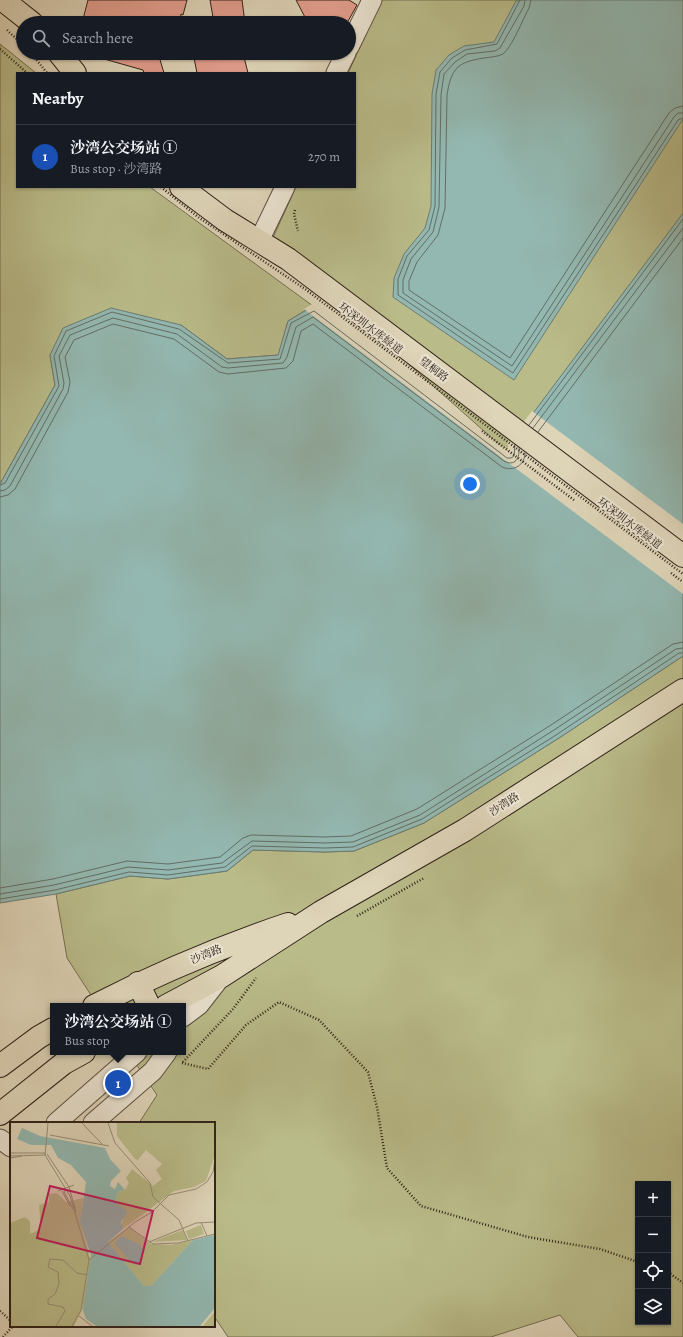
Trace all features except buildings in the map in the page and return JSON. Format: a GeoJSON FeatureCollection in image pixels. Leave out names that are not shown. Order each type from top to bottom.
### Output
{"type":"FeatureCollection","features":[{"type":"Feature","properties":{"kind":"main road"},"geometry":{"type":"LineString","coordinates":[[3,0],[23,16]]}},
{"type":"Feature","properties":{"kind":"main road"},"geometry":{"type":"LineString","coordinates":[[65,60],[74,72]]}},
{"type":"Feature","properties":{"kind":"main road","name":"望桐路"},"geometry":{"type":"LineString","coordinates":[[182,188],[226,220],[288,259],[683,556]]}},
{"type":"Feature","properties":{"kind":"main road","name":"沙湾路"},"geometry":{"type":"LineString","coordinates":[[172,1003],[222,976],[321,912],[465,830],[683,690]]}},
{"type":"Feature","properties":{"kind":"main road","name":"沙湾路"},"geometry":{"type":"LineString","coordinates":[[100,1003],[138,983],[231,943],[321,912]]}},
{"type":"Feature","properties":{"kind":"main road"},"geometry":{"type":"LineString","coordinates":[[138,983],[148,1003]]}},
{"type":"Feature","properties":{"kind":"main road"},"geometry":{"type":"LineString","coordinates":[[0,1066],[39,1037],[50,1031]]}},
{"type":"Feature","properties":{"kind":"main road"},"geometry":{"type":"LineString","coordinates":[[0,1114],[64,1063],[79,1055]]}},
{"type":"Feature","properties":{"kind":"street"},"geometry":{"type":"LineString","coordinates":[[356,33],[372,0]]}},
{"type":"Feature","properties":{"kind":"street"},"geometry":{"type":"LineString","coordinates":[[336,72],[342,60]]}},
{"type":"Feature","properties":{"kind":"street"},"geometry":{"type":"LineString","coordinates":[[259,241],[285,188]]}},
{"type":"Feature","properties":{"kind":"street"},"geometry":{"type":"LineString","coordinates":[[186,1025],[222,976]]}},
{"type":"Feature","properties":{"kind":"street"},"geometry":{"type":"LineString","coordinates":[[186,1015],[200,1005]]}},
{"type":"Feature","properties":{"kind":"street"},"geometry":{"type":"LineString","coordinates":[[57,1122],[135,1055]]}},
{"type":"Feature","properties":{"kind":"street"},"geometry":{"type":"LineString","coordinates":[[94,1122],[153,1071],[176,1060]]}},
{"type":"Feature","properties":{"kind":"street"},"geometry":{"type":"LineString","coordinates":[[0,1132],[10,1136]]}},
{"type":"Feature","properties":{"kind":"street"},"geometry":{"type":"LineString","coordinates":[[0,1139],[10,1145]]}},
{"type":"Feature","properties":{"kind":"path"},"geometry":{"type":"LineString","coordinates":[[4,28],[16,39]]}},
{"type":"Feature","properties":{"kind":"path"},"geometry":{"type":"LineString","coordinates":[[0,50],[26,72]]}},
{"type":"Feature","properties":{"kind":"path"},"geometry":{"type":"LineString","coordinates":[[37,60],[46,72]]}},
{"type":"Feature","properties":{"kind":"path","name":"环深圳水库緑道"},"geometry":{"type":"LineString","coordinates":[[162,188],[198,217],[305,289],[683,574]]}},
{"type":"Feature","properties":{"kind":"path"},"geometry":{"type":"LineString","coordinates":[[296,207],[294,214],[298,231]]}},
{"type":"Feature","properties":{"kind":"path"},"geometry":{"type":"LineString","coordinates":[[356,916],[426,876]]}},
{"type":"Feature","properties":{"kind":"path"},"geometry":{"type":"LineString","coordinates":[[186,1053],[211,1034],[259,975]]}},
{"type":"Feature","properties":{"kind":"path"},"geometry":{"type":"LineString","coordinates":[[176,1060],[208,1068],[246,1025],[279,1002],[319,1020],[368,1072],[377,1107],[387,1168],[421,1206],[528,1237],[600,1249],[635,1261]]}},
{"type":"Feature","properties":{"kind":"path"},"geometry":{"type":"LineString","coordinates":[[671,1274],[683,1283]]}},
{"type":"Feature","properties":{"kind":"path"},"geometry":{"type":"LineString","coordinates":[[0,1311],[10,1320]]}},
{"type":"Feature","properties":{"kind":"path"},"geometry":{"type":"LineString","coordinates":[[3,1337],[12,1327]]}},
{"type":"Feature","properties":{"kind":"green space"},"geometry":{"type":"Polygon","coordinates":[[[382,0],[683,0],[683,220],[511,455],[271,242],[296,188],[356,188],[356,72],[348,72],[354,60],[356,60],[356,56],[382,0]]]}},
{"type":"Feature","properties":{"kind":"green space"},"geometry":{"type":"Polygon","coordinates":[[[0,44],[16,57],[16,60],[20,60],[35,72],[16,72],[16,188],[151,188],[313,306],[288,321],[279,355],[227,359],[181,325],[50,355],[55,385],[0,484],[0,44]]]}},
{"type":"Feature","properties":{"kind":"green space"},"geometry":{"type":"Polygon","coordinates":[[[683,656],[683,1337],[578,1337],[560,1315],[491,1337],[228,1337],[215,1318],[215,1122],[140,1122],[157,1095],[130,1055],[186,1055],[186,1003],[96,1003],[67,958],[56,894],[130,876],[168,879],[227,871],[253,850],[325,852],[354,851],[424,823],[559,738],[683,656]]]}},
{"type":"Feature","properties":{"kind":"water"},"geometry":{"type":"Polygon","coordinates":[[[683,0],[683,119],[514,380],[393,297],[394,278],[404,254],[425,228],[431,206],[432,94],[436,70],[449,55],[464,46],[494,42],[516,1],[683,0]]]}},
{"type":"Feature","properties":{"kind":"water"},"geometry":{"type":"Polygon","coordinates":[[[683,213],[683,656],[559,738],[424,823],[354,851],[325,852],[253,850],[227,871],[168,879],[130,876],[56,894],[0,903],[0,484],[55,385],[50,355],[63,328],[111,308],[181,325],[227,359],[278,355],[288,321],[313,306],[510,455],[510,444],[683,213]]]}},
{"type":"Feature","properties":{"kind":"pier"},"geometry":{"type":"Polygon","coordinates":[[[312,304],[508,451],[508,443],[532,411],[683,524],[683,594],[304,309],[312,304]]]}},
{"type":"Feature","properties":{"kind":"place","name":"沙湾公交场站 ①"},"geometry":{"type":"Point","coordinates":[118,1083]}}]}
